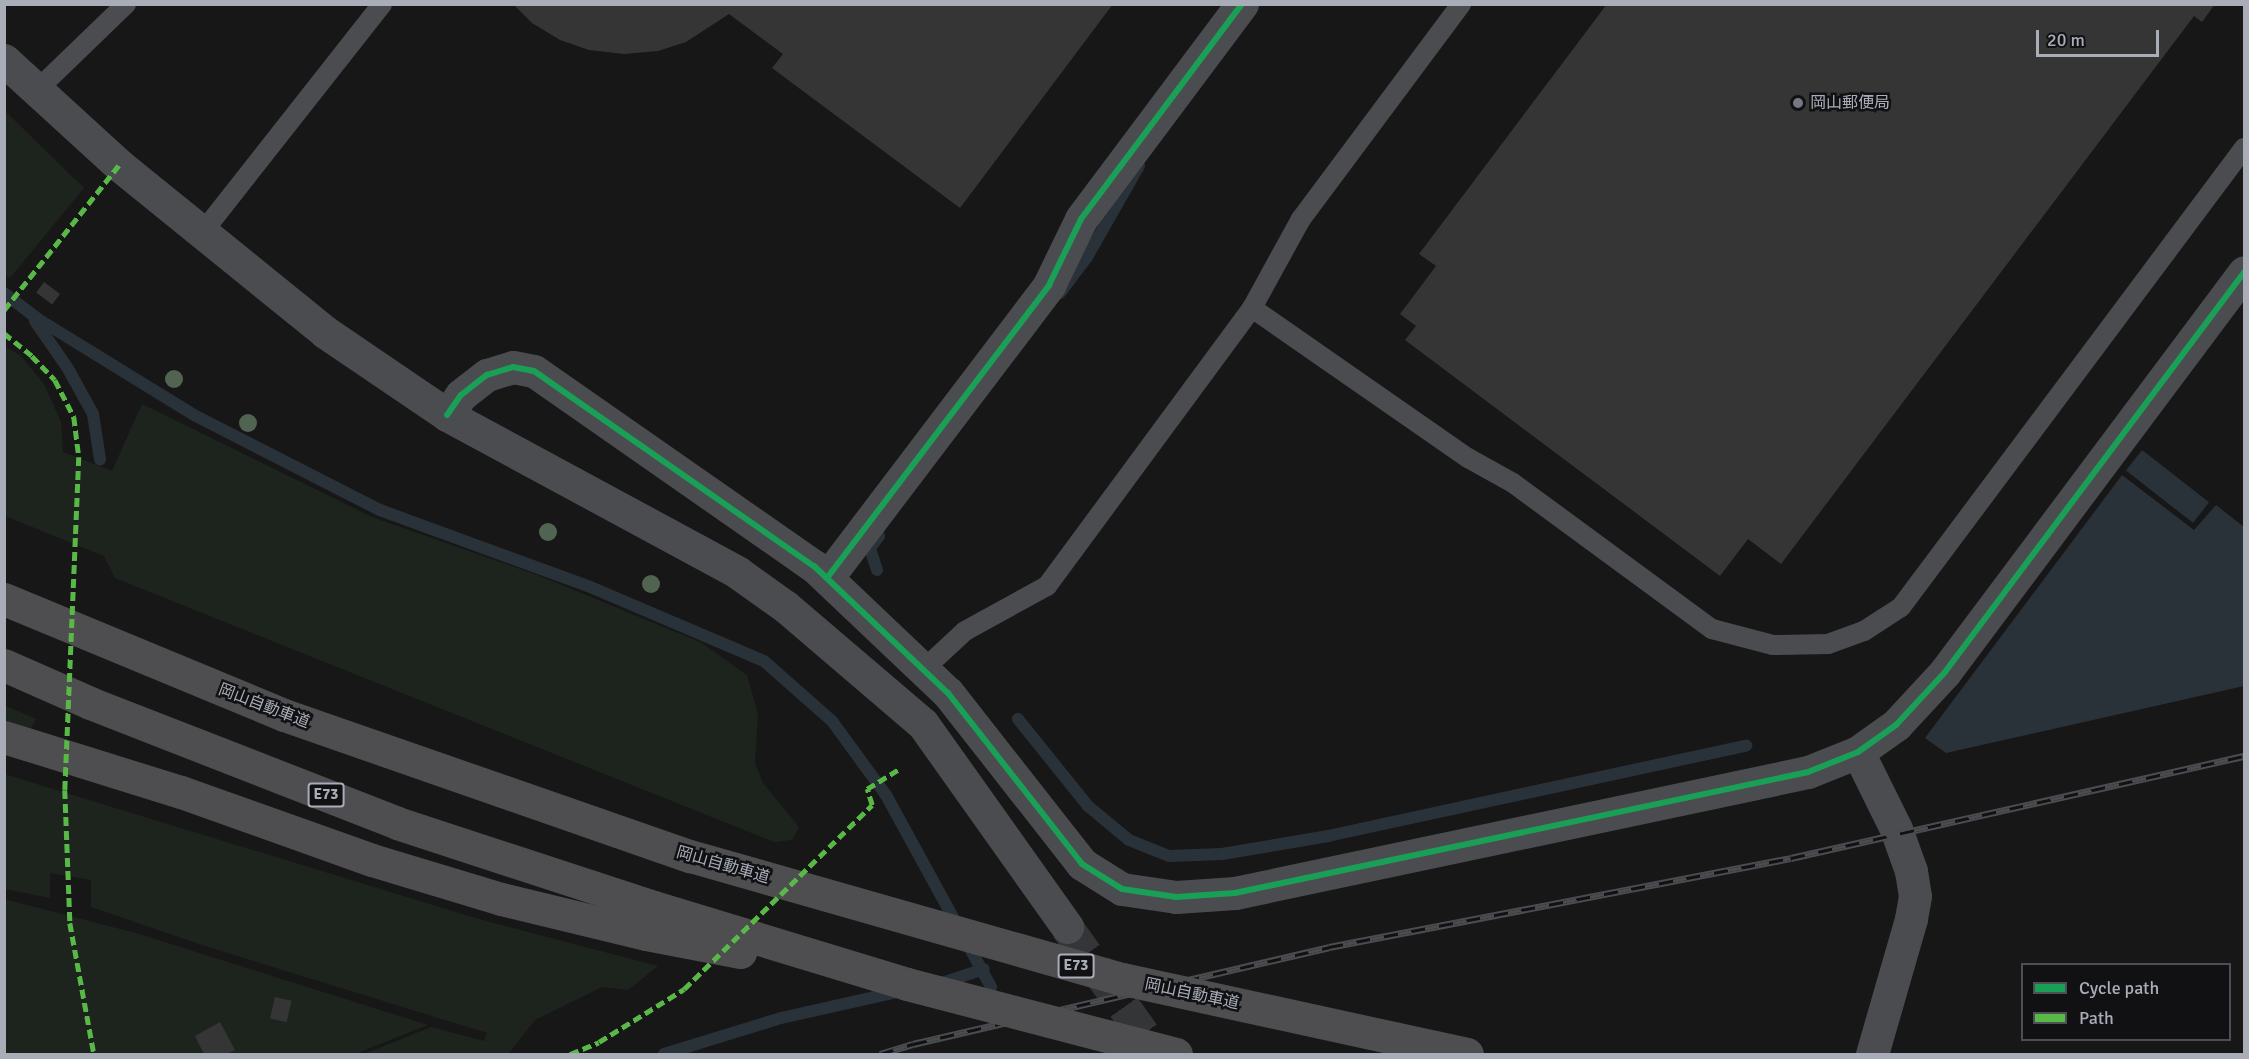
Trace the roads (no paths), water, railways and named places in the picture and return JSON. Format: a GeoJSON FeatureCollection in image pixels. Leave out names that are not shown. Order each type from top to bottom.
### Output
{"type":"FeatureCollection","features":[{"type":"Feature","properties":{"kind":"highway"},"geometry":{"type":"LineString","coordinates":[[4,589],[95,638]]}},
{"type":"Feature","properties":{"kind":"highway","name":"岡山自動車道"},"geometry":{"type":"LineString","coordinates":[[4,598],[95,638],[284,715],[690,856],[1123,979],[1467,1054]]}},
{"type":"Feature","properties":{"kind":"highway","name":"E73"},"geometry":{"type":"LineString","coordinates":[[4,665],[90,703],[650,921]]}},
{"type":"Feature","properties":{"kind":"highway"},"geometry":{"type":"LineString","coordinates":[[4,737],[181,792],[383,863],[501,899],[650,921],[907,984],[1176,1054]]}},
{"type":"Feature","properties":{"kind":"street"},"geometry":{"type":"LineString","coordinates":[[827,578],[1049,285],[1081,219],[1242,4]]}},
{"type":"Feature","properties":{"kind":"street"},"geometry":{"type":"LineString","coordinates":[[4,60],[119,165],[325,332],[447,415],[737,572],[786,607],[922,724],[1067,927]]}},
{"type":"Feature","properties":{"kind":"street"},"geometry":{"type":"LineString","coordinates":[[447,415],[461,395],[487,375],[513,367],[534,371],[626,432],[814,566],[948,693],[1082,864],[1122,889],[1176,897],[1235,893],[1797,774],[1858,752],[1896,725],[1945,672],[2244,272]]}},
{"type":"Feature","properties":{"kind":"street"},"geometry":{"type":"LineString","coordinates":[[1858,752],[1896,829],[1911,871],[1915,896],[1911,919],[1872,1054]]}},
{"type":"Feature","properties":{"kind":"lane"},"geometry":{"type":"LineString","coordinates":[[36,90],[126,4]]}},
{"type":"Feature","properties":{"kind":"lane"},"geometry":{"type":"LineString","coordinates":[[202,233],[382,4]]}},
{"type":"Feature","properties":{"kind":"lane"},"geometry":{"type":"LineString","coordinates":[[923,670],[965,631],[1047,586],[1252,308],[1300,219],[1461,4]]}},
{"type":"Feature","properties":{"kind":"lane"},"geometry":{"type":"LineString","coordinates":[[1252,308],[1468,458],[1513,483],[1712,629],[1773,645],[1828,644],[1864,631],[1901,607],[2244,148]]}},
{"type":"Feature","properties":{"kind":"waterway"},"geometry":{"type":"LineString","coordinates":[[1060,293],[1087,257],[1139,166]]}},
{"type":"Feature","properties":{"kind":"waterway"},"geometry":{"type":"LineString","coordinates":[[4,293],[38,319],[194,415],[380,510],[588,586],[764,661],[832,721],[886,795],[991,987]]}},
{"type":"Feature","properties":{"kind":"waterway"},"geometry":{"type":"LineString","coordinates":[[35,321],[67,367],[93,414],[100,459]]}},
{"type":"Feature","properties":{"kind":"waterway"},"geometry":{"type":"LineString","coordinates":[[877,570],[870,548],[879,536]]}},
{"type":"Feature","properties":{"kind":"waterway"},"geometry":{"type":"LineString","coordinates":[[1018,719],[1088,806],[1129,840],[1169,856],[1222,854],[1328,836],[1746,746]]}},
{"type":"Feature","properties":{"kind":"waterway"},"geometry":{"type":"LineString","coordinates":[[939,984],[984,969]]}},
{"type":"Feature","properties":{"kind":"waterway"},"geometry":{"type":"LineString","coordinates":[[664,1054],[781,1018],[902,991]]}},
{"type":"Feature","properties":{"kind":"tunnel"},"geometry":{"type":"LineString","coordinates":[[1067,927],[1158,1054]]}},
{"type":"Feature","properties":{"kind":"railway"},"geometry":{"type":"LineString","coordinates":[[880,1054],[913,1044],[1329,947],[1791,858],[2244,756]]}},
{"type":"Feature","properties":{"kind":"place","name":"岡山郵便局"},"geometry":{"type":"Point","coordinates":[1798,103]}}]}
